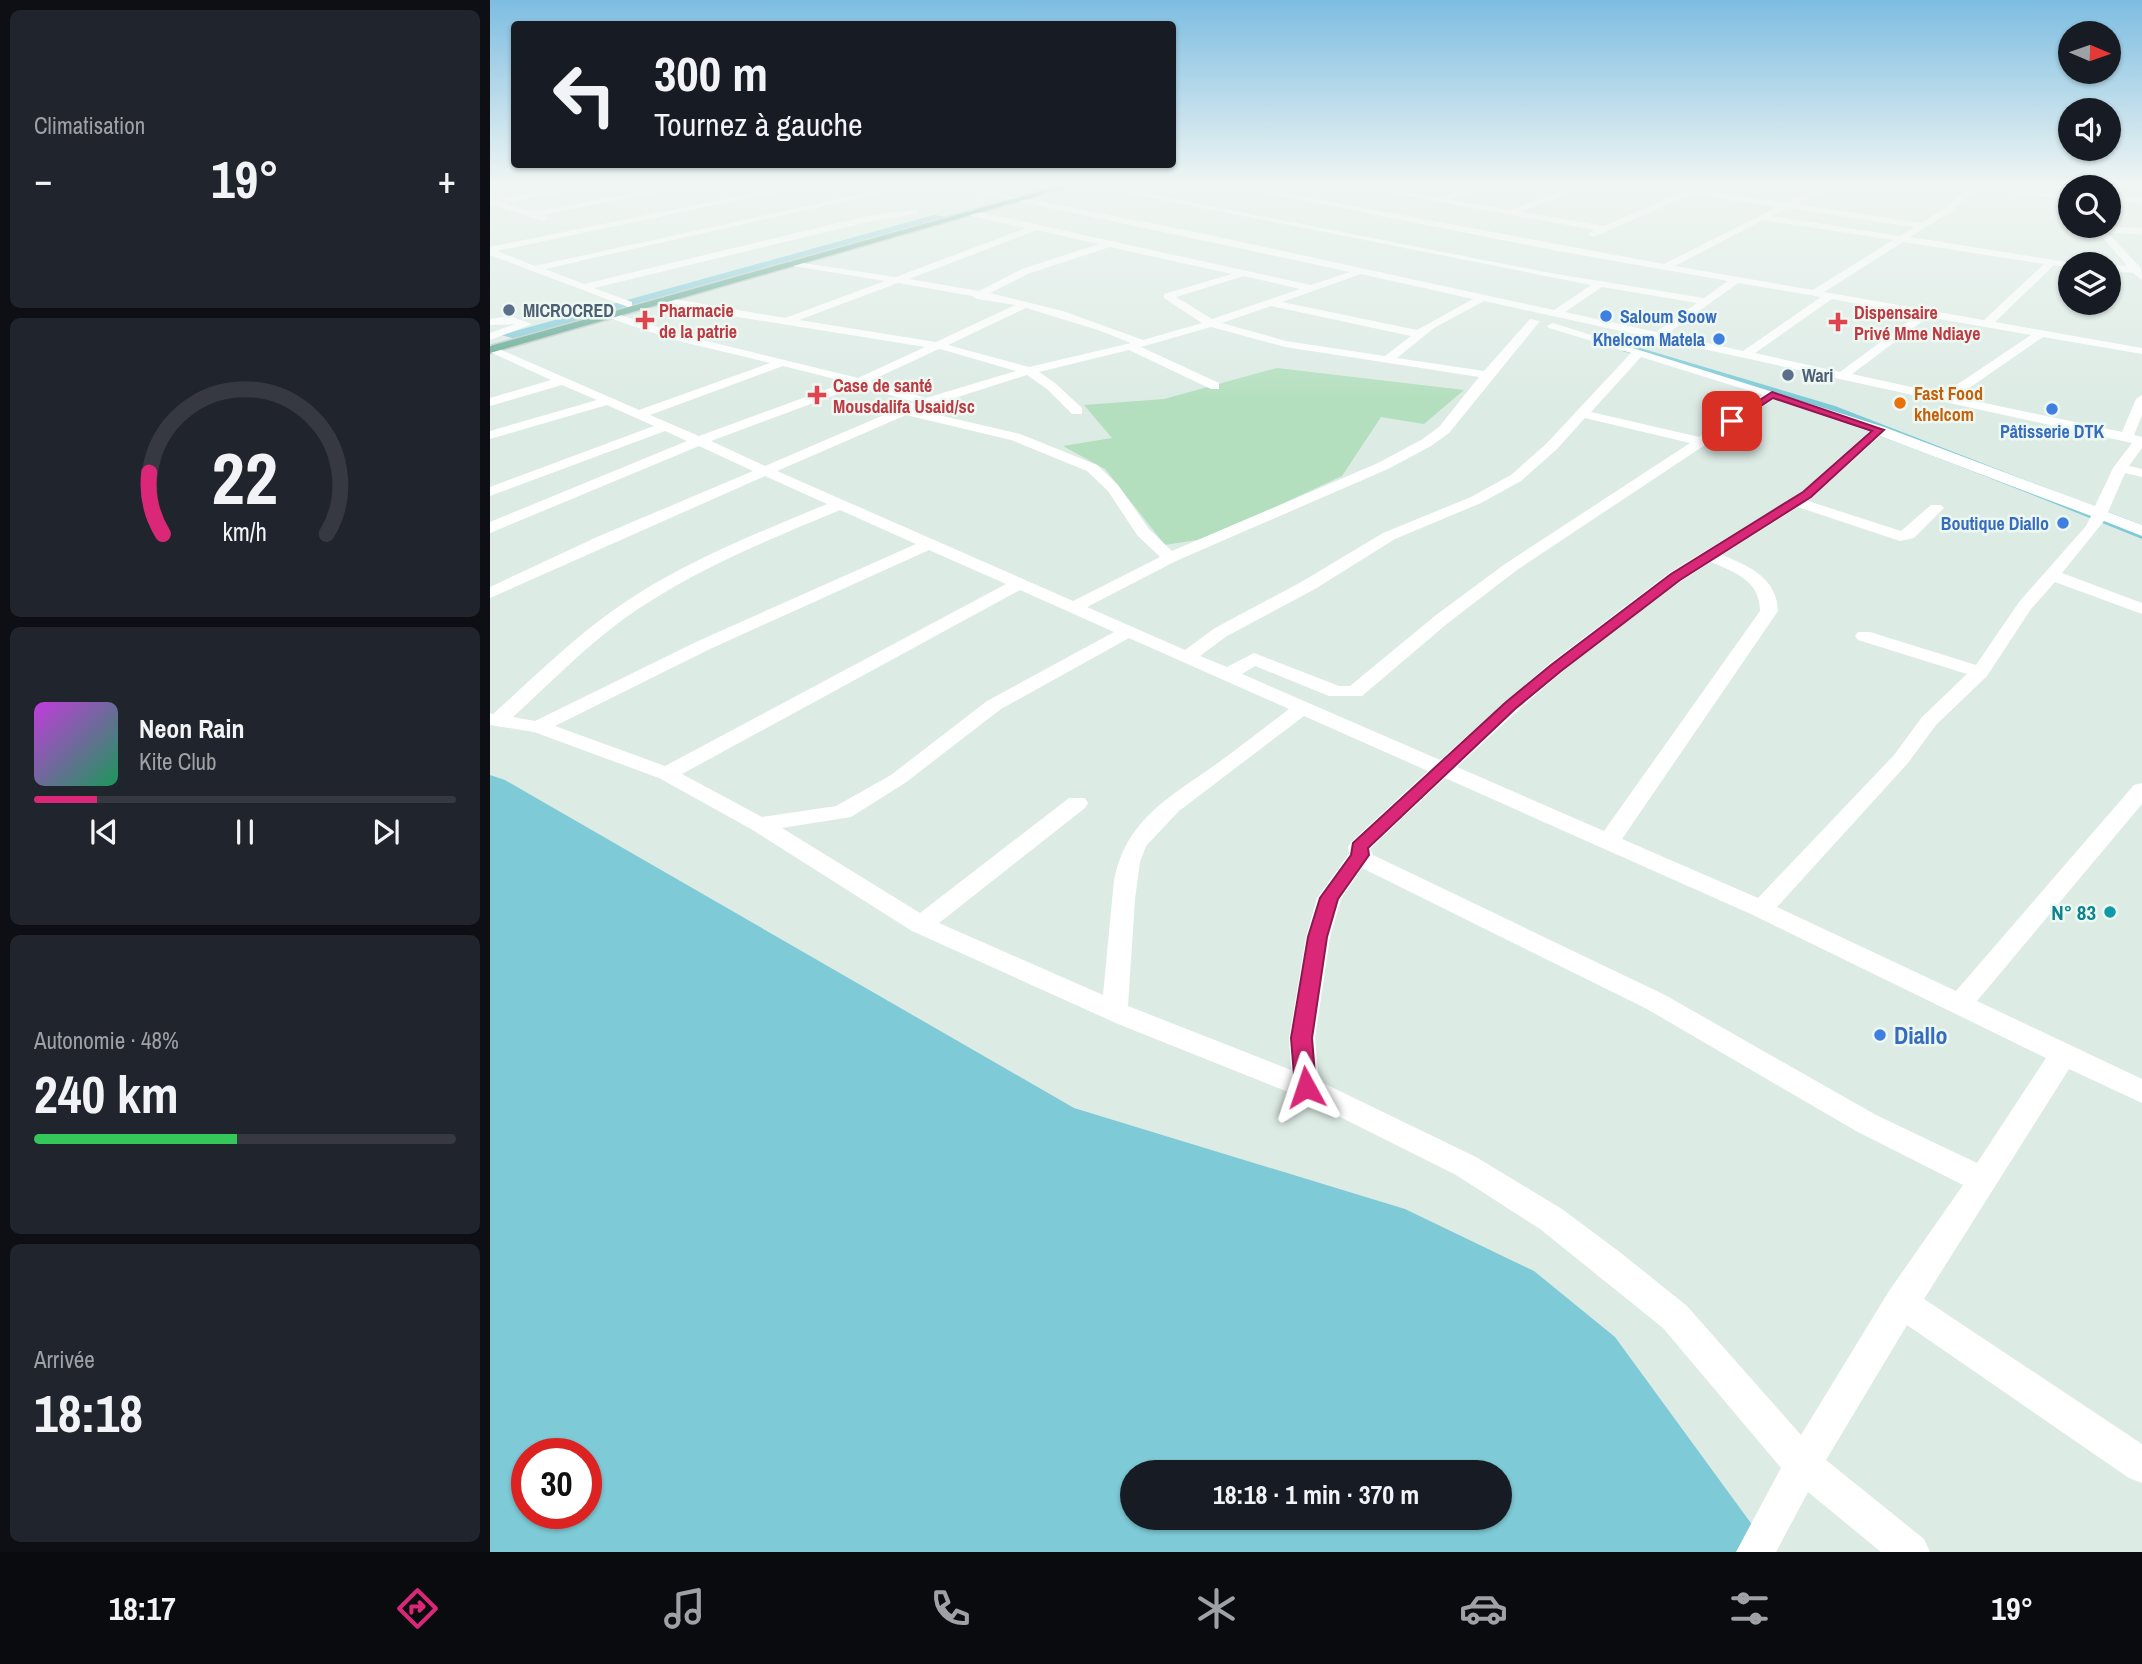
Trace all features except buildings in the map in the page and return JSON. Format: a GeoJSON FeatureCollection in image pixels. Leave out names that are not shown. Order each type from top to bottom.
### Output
{"type":"FeatureCollection","features":[{"type":"Feature","properties":{"kind":"main road"},"geometry":{"type":"LineString","coordinates":[[491,345],[791,257]]}},
{"type":"Feature","properties":{"kind":"main road"},"geometry":{"type":"LineString","coordinates":[[491,345],[610,315],[813,257]]}},
{"type":"Feature","properties":{"kind":"street"},"geometry":{"type":"LineString","coordinates":[[506,257],[628,304]]}},
{"type":"Feature","properties":{"kind":"street"},"geometry":{"type":"LineString","coordinates":[[534,269],[586,257]]}},
{"type":"Feature","properties":{"kind":"street"},"geometry":{"type":"LineString","coordinates":[[584,287],[705,257]]}},
{"type":"Feature","properties":{"kind":"street"},"geometry":{"type":"LineString","coordinates":[[785,321],[953,257]]}},
{"type":"Feature","properties":{"kind":"street"},"geometry":{"type":"LineString","coordinates":[[977,296],[1026,271],[1067,257]]}},
{"type":"Feature","properties":{"kind":"street"},"geometry":{"type":"LineString","coordinates":[[1174,257],[1311,288]]}},
{"type":"Feature","properties":{"kind":"street"},"geometry":{"type":"LineString","coordinates":[[1297,257],[2136,440]]}},
{"type":"Feature","properties":{"kind":"street"},"geometry":{"type":"LineString","coordinates":[[1309,260],[1317,257]]}},
{"type":"Feature","properties":{"kind":"street"},"geometry":{"type":"LineString","coordinates":[[1456,257],[1706,301]]}},
{"type":"Feature","properties":{"kind":"street"},"geometry":{"type":"LineString","coordinates":[[1615,257],[2142,351]]}},
{"type":"Feature","properties":{"kind":"street"},"geometry":{"type":"LineString","coordinates":[[1667,266],[1684,257]]}},
{"type":"Feature","properties":{"kind":"street"},"geometry":{"type":"LineString","coordinates":[[1817,292],[1873,257]]}},
{"type":"Feature","properties":{"kind":"street"},"geometry":{"type":"LineString","coordinates":[[2014,257],[2058,264]]}},
{"type":"Feature","properties":{"kind":"street"},"geometry":{"type":"LineString","coordinates":[[2126,257],[2140,274]]}},
{"type":"Feature","properties":{"kind":"street"},"geometry":{"type":"LineString","coordinates":[[1442,268],[1464,259]]}},
{"type":"Feature","properties":{"kind":"street"},"geometry":{"type":"LineString","coordinates":[[793,263],[1026,304],[1098,324],[1215,386]]}},
{"type":"Feature","properties":{"kind":"street"},"geometry":{"type":"LineString","coordinates":[[1986,324],[2049,265],[2048,263]]}},
{"type":"Feature","properties":{"kind":"street"},"geometry":{"type":"LineString","coordinates":[[2121,270],[2140,274]]}},
{"type":"Feature","properties":{"kind":"street"},"geometry":{"type":"LineString","coordinates":[[490,593],[591,545],[926,402],[1212,324],[1360,272]]}},
{"type":"Feature","properties":{"kind":"street"},"geometry":{"type":"LineString","coordinates":[[1244,273],[1168,295],[1212,324],[1285,344],[1487,375]]}},
{"type":"Feature","properties":{"kind":"street"},"geometry":{"type":"LineString","coordinates":[[1409,282],[1431,273]]}},
{"type":"Feature","properties":{"kind":"street"},"geometry":{"type":"LineString","coordinates":[[1657,336],[1737,279]]}},
{"type":"Feature","properties":{"kind":"street"},"geometry":{"type":"LineString","coordinates":[[1555,314],[1600,284]]}},
{"type":"Feature","properties":{"kind":"street"},"geometry":{"type":"LineString","coordinates":[[1745,355],[1831,295]]}},
{"type":"Feature","properties":{"kind":"street"},"geometry":{"type":"LineString","coordinates":[[1386,360],[1418,334],[1482,298]]}},
{"type":"Feature","properties":{"kind":"street"},"geometry":{"type":"LineString","coordinates":[[663,300],[940,346],[1029,372],[1051,386],[1077,411]]}},
{"type":"Feature","properties":{"kind":"street"},"geometry":{"type":"LineString","coordinates":[[1271,303],[1418,334]]}},
{"type":"Feature","properties":{"kind":"street"},"geometry":{"type":"LineString","coordinates":[[490,528],[702,440],[861,381],[1026,304]]}},
{"type":"Feature","properties":{"kind":"street"},"geometry":{"type":"LineString","coordinates":[[1507,304],[1517,314],[1534,321],[1879,430],[2142,531]]}},
{"type":"Feature","properties":{"kind":"street"},"geometry":{"type":"LineString","coordinates":[[1841,377],[1926,313]]}},
{"type":"Feature","properties":{"kind":"street"},"geometry":{"type":"LineString","coordinates":[[610,315],[679,338],[861,381],[926,402]]}},
{"type":"Feature","properties":{"kind":"street"},"geometry":{"type":"LineString","coordinates":[[490,322],[510,319],[526,324],[491,345]]}},
{"type":"Feature","properties":{"kind":"street"},"geometry":{"type":"LineString","coordinates":[[1074,607],[1170,558],[1410,453],[1444,430],[1534,321]]}},
{"type":"Feature","properties":{"kind":"street"},"geometry":{"type":"LineString","coordinates":[[1945,398],[2040,334]]}},
{"type":"Feature","properties":{"kind":"street"},"geometry":{"type":"LineString","coordinates":[[491,345],[561,381],[702,440],[766,472],[1761,909],[2142,1092]]}},
{"type":"Feature","properties":{"kind":"street"},"geometry":{"type":"LineString","coordinates":[[1187,657],[1221,632],[1318,580],[1389,536],[1476,500],[1516,478],[1552,446],[1639,352]]}},
{"type":"Feature","properties":{"kind":"street"},"geometry":{"type":"LineString","coordinates":[[639,414],[780,363]]}},
{"type":"Feature","properties":{"kind":"street"},"geometry":{"type":"LineString","coordinates":[[490,402],[561,381]]}},
{"type":"Feature","properties":{"kind":"street"},"geometry":{"type":"LineString","coordinates":[[1227,675],[1254,659],[1336,692],[1355,692],[1442,618],[1494,580],[1772,395]]}},
{"type":"Feature","properties":{"kind":"street"},"geometry":{"type":"LineString","coordinates":[[1761,909],[1803,867],[1858,802],[1900,759],[1929,721],[1980,672],[2025,606],[2101,514],[2120,468],[2136,440],[2142,399]]}},
{"type":"Feature","properties":{"kind":"street"},"geometry":{"type":"LineString","coordinates":[[490,435],[608,401]]}},
{"type":"Feature","properties":{"kind":"street"},"geometry":{"type":"LineString","coordinates":[[903,411],[1015,437],[1092,468],[1113,488],[1143,532],[1170,558]]}},
{"type":"Feature","properties":{"kind":"street"},"geometry":{"type":"LineString","coordinates":[[1580,413],[1700,441]]}},
{"type":"Feature","properties":{"kind":"street"},"geometry":{"type":"LineString","coordinates":[[490,492],[666,426]]}},
{"type":"Feature","properties":{"kind":"street"},"geometry":{"type":"LineString","coordinates":[[1306,1087],[1301,1038],[1318,937],[1329,898],[1360,855],[1359,847],[1510,706],[1556,668],[1650,594],[1807,495],[1879,430]]}},
{"type":"Feature","properties":{"kind":"street"},"geometry":{"type":"LineString","coordinates":[[2120,468],[2142,473]]}},
{"type":"Feature","properties":{"kind":"street"},"geometry":{"type":"LineString","coordinates":[[1795,501],[1900,536],[1908,535],[1936,508]]}},
{"type":"Feature","properties":{"kind":"street"},"geometry":{"type":"LineString","coordinates":[[494,719],[595,632],[638,601],[717,559],[840,504]]}},
{"type":"Feature","properties":{"kind":"street"},"geometry":{"type":"LineString","coordinates":[[538,727],[716,639],[929,544]]}},
{"type":"Feature","properties":{"kind":"street"},"geometry":{"type":"LineString","coordinates":[[1608,842],[1769,611],[1771,598],[1765,586],[1748,574],[1710,555]]}},
{"type":"Feature","properties":{"kind":"street"},"geometry":{"type":"LineString","coordinates":[[2052,575],[2142,609]]}},
{"type":"Feature","properties":{"kind":"street"},"geometry":{"type":"LineString","coordinates":[[666,774],[1020,583]]}},
{"type":"Feature","properties":{"kind":"street"},"geometry":{"type":"LineString","coordinates":[[759,824],[843,812],[898,779],[994,705],[1129,631]]}},
{"type":"Feature","properties":{"kind":"street"},"geometry":{"type":"LineString","coordinates":[[1864,636],[1980,672]]}},
{"type":"Feature","properties":{"kind":"street"},"geometry":{"type":"LineString","coordinates":[[1114,1011],[1130,860],[1140,840],[1157,820],[1186,795],[1303,708]]}},
{"type":"Feature","properties":{"kind":"street"},"geometry":{"type":"LineString","coordinates":[[494,719],[538,727],[666,774],[759,824],[921,925],[1114,1011],[1306,1087],[1466,1166],[1551,1219],[1611,1263],[1675,1317],[1802,1464],[1911,1552]]}},
{"type":"Feature","properties":{"kind":"street"},"geometry":{"type":"LineString","coordinates":[[1959,1006],[2028,922],[2085,862],[2142,790]]}},
{"type":"Feature","properties":{"kind":"street"},"geometry":{"type":"LineString","coordinates":[[921,925],[1077,803]]}},
{"type":"Feature","properties":{"kind":"street"},"geometry":{"type":"LineString","coordinates":[[1360,855],[1656,1002],[1844,1112],[1984,1181]]}},
{"type":"Feature","properties":{"kind":"street"},"geometry":{"type":"LineString","coordinates":[[1755,1552],[1802,1464],[1901,1303],[1984,1181],[2063,1055]]}},
{"type":"Feature","properties":{"kind":"street"},"geometry":{"type":"LineString","coordinates":[[1901,1303],[2142,1465]]}},
{"type":"Feature","properties":{"kind":"green space"},"geometry":{"type":"Polygon","coordinates":[[[1277,368],[1464,390],[1424,424],[1381,417],[1342,476],[1209,538],[1165,545],[1105,469],[1063,446],[1112,438],[1084,405],[1164,399],[1277,368]]]}},
{"type":"Feature","properties":{"kind":"water"},"geometry":{"type":"Polygon","coordinates":[[[781,257],[817,257],[523,341],[501,335],[781,257]]]}},
{"type":"Feature","properties":{"kind":"water"},"geometry":{"type":"Polygon","coordinates":[[[1637,347],[1835,406],[2142,525],[2142,539],[1820,414],[1622,351],[1637,347]]]}},
{"type":"Feature","properties":{"kind":"water"},"geometry":{"type":"Polygon","coordinates":[[[490,775],[505,780],[1074,1108],[1405,1209],[1534,1271],[1615,1337],[1772,1552],[490,1552],[490,775]]]}},
{"type":"Feature","properties":{"kind":"place","name":"MICROCRED"},"geometry":{"type":"Point","coordinates":[509,310]}},
{"type":"Feature","properties":{"kind":"place","name":"Saloum Soow"},"geometry":{"type":"Point","coordinates":[1606,316]}},
{"type":"Feature","properties":{"kind":"place","name":"Pharmacie de la patrie"},"geometry":{"type":"Point","coordinates":[645,320]}},
{"type":"Feature","properties":{"kind":"place","name":"Dispensaire Privé Mme Ndiaye"},"geometry":{"type":"Point","coordinates":[1838,322]}},
{"type":"Feature","properties":{"kind":"place","name":"Khelcom Matela"},"geometry":{"type":"Point","coordinates":[1719,339]}},
{"type":"Feature","properties":{"kind":"place","name":"Wari"},"geometry":{"type":"Point","coordinates":[1788,375]}},
{"type":"Feature","properties":{"kind":"place","name":"Case de santé Mousdalifa Usaid/sc"},"geometry":{"type":"Point","coordinates":[817,395]}},
{"type":"Feature","properties":{"kind":"place","name":"Fast Food khelcom"},"geometry":{"type":"Point","coordinates":[1900,403]}},
{"type":"Feature","properties":{"kind":"place","name":"Pâtisserie DTK"},"geometry":{"type":"Point","coordinates":[2052,409]}},
{"type":"Feature","properties":{"kind":"place","name":"Boutique Diallo"},"geometry":{"type":"Point","coordinates":[2063,523]}},
{"type":"Feature","properties":{"kind":"place","name":"N° 83"},"geometry":{"type":"Point","coordinates":[2110,912]}},
{"type":"Feature","properties":{"kind":"place","name":"Diallo"},"geometry":{"type":"Point","coordinates":[1880,1035]}},
{"type":"Feature","properties":{"kind":"route"},"geometry":{"type":"LineString","coordinates":[[1306,1087],[1301,1038],[1318,937],[1329,898],[1360,855],[1359,847],[1510,706],[1556,668],[1650,594],[1762,520],[1807,495],[1879,430],[1772,395],[1732,421]]}}]}
